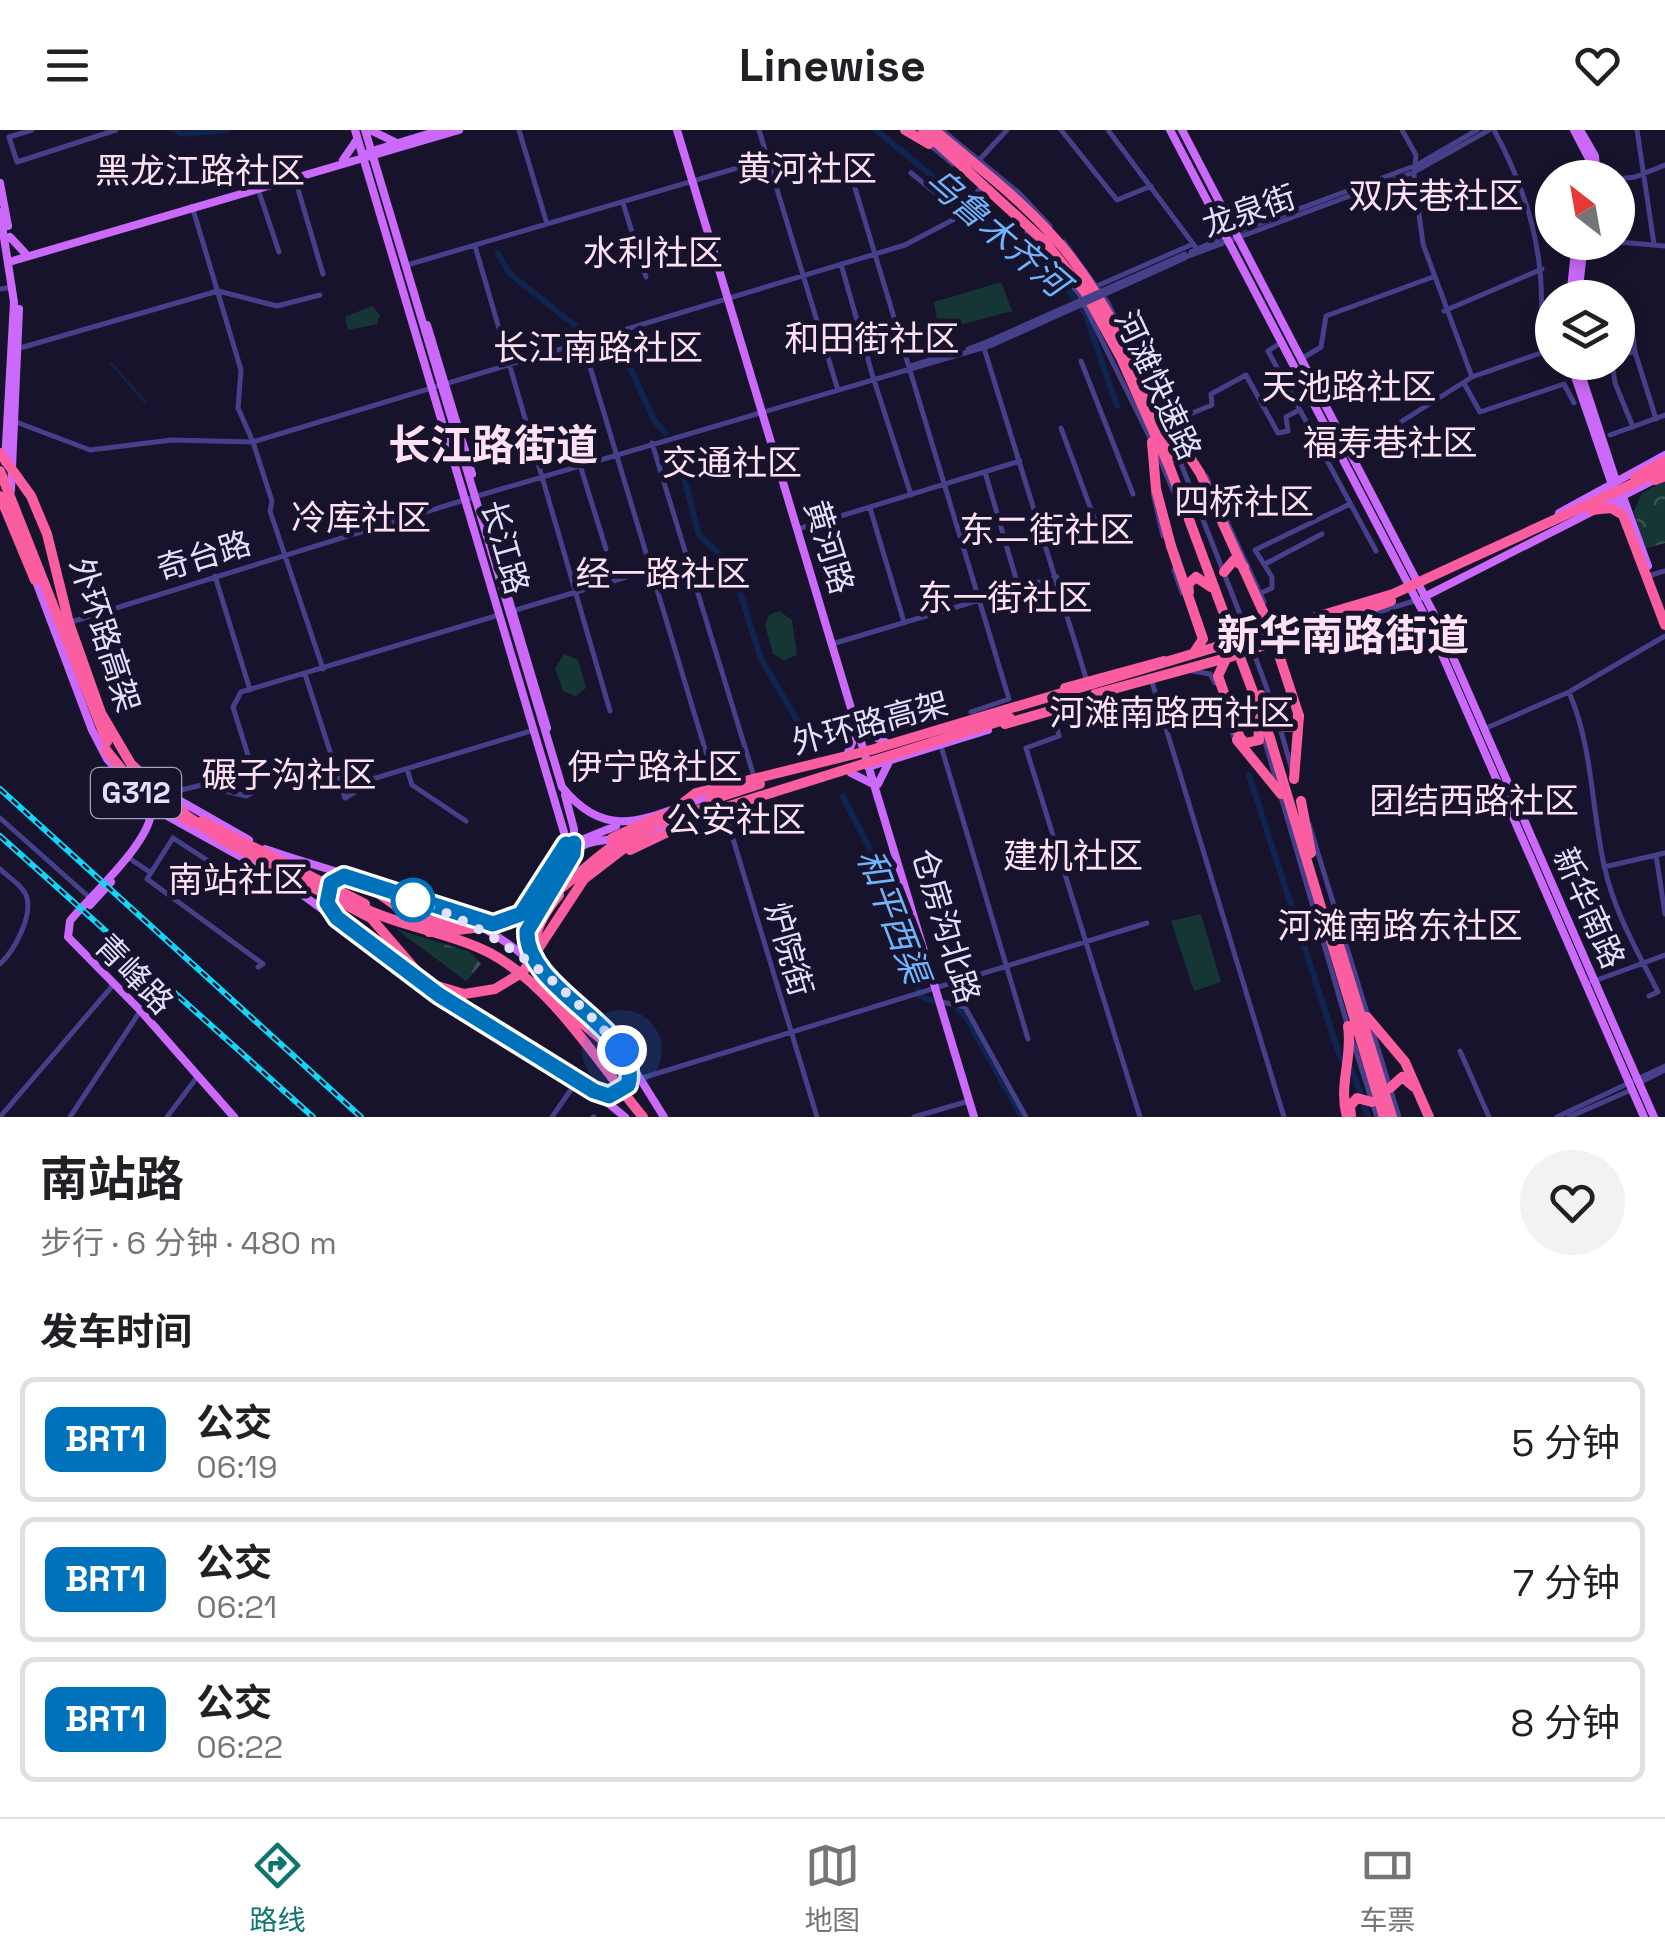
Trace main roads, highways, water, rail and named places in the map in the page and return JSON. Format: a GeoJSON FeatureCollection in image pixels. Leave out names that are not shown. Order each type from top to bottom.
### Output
{"type":"FeatureCollection","features":[{"type":"Feature","properties":{"kind":"highway"},"geometry":{"type":"LineString","coordinates":[[915,130],[929,144]]}},
{"type":"Feature","properties":{"kind":"highway"},"geometry":{"type":"LineString","coordinates":[[915,130],[940,154]]}},
{"type":"Feature","properties":{"kind":"highway","name":"河滩快速路"},"geometry":{"type":"LineString","coordinates":[[915,130],[1045,242],[1084,292],[1147,396],[1261,695],[1336,947],[1381,1117]]}},
{"type":"Feature","properties":{"kind":"highway","name":"河滩快速路"},"geometry":{"type":"LineString","coordinates":[[941,130],[954,147],[992,176],[1059,243],[1092,287],[1170,468],[1308,852]]}},
{"type":"Feature","properties":{"kind":"highway"},"geometry":{"type":"LineString","coordinates":[[1120,325],[1121,350]]}},
{"type":"Feature","properties":{"kind":"highway"},"geometry":{"type":"LineString","coordinates":[[1100,333],[1121,350]]}},
{"type":"Feature","properties":{"kind":"highway"},"geometry":{"type":"LineString","coordinates":[[1134,389],[1149,435],[1156,489],[1171,546],[1203,639],[1198,651]]}},
{"type":"Feature","properties":{"kind":"highway"},"geometry":{"type":"LineString","coordinates":[[1147,396],[1208,489],[1265,616],[1278,624]]}},
{"type":"Feature","properties":{"kind":"highway"},"geometry":{"type":"LineString","coordinates":[[0,462],[12,480],[63,624]]}},
{"type":"Feature","properties":{"kind":"highway"},"geometry":{"type":"LineString","coordinates":[[0,462],[107,746],[165,802],[378,911],[432,926],[508,914],[531,902],[625,830],[875,753]]}},
{"type":"Feature","properties":{"kind":"highway","name":"外环路高架"},"geometry":{"type":"LineString","coordinates":[[0,462],[30,501],[66,627],[99,718],[130,769],[185,820],[366,921],[408,975],[443,996],[482,998],[527,976],[586,885],[658,834],[875,753],[1373,601],[1431,580],[1664,470]]}},
{"type":"Feature","properties":{"kind":"highway","name":"外环路高架"},"geometry":{"type":"LineString","coordinates":[[0,462],[36,509],[68,623],[100,713],[131,764],[187,816],[226,842],[371,918],[410,968],[443,990],[480,994],[523,972],[584,879],[696,793],[875,753],[1084,696],[1391,601],[1590,511],[1664,470]]}},
{"type":"Feature","properties":{"kind":"highway"},"geometry":{"type":"LineString","coordinates":[[0,484],[107,746],[132,782],[171,812],[378,916],[432,926],[510,920],[562,888],[588,863],[631,834],[875,753]]}},
{"type":"Feature","properties":{"kind":"highway"},"geometry":{"type":"LineString","coordinates":[[0,496],[36,580]]}},
{"type":"Feature","properties":{"kind":"highway"},"geometry":{"type":"LineString","coordinates":[[1590,511],[1611,508],[1622,516],[1665,631]]}},
{"type":"Feature","properties":{"kind":"highway"},"geometry":{"type":"LineString","coordinates":[[1225,568],[1240,562],[1246,572],[1263,618],[1251,630]]}},
{"type":"Feature","properties":{"kind":"highway"},"geometry":{"type":"LineString","coordinates":[[1214,592],[1201,578],[1188,584],[1204,637],[1226,641]]}},
{"type":"Feature","properties":{"kind":"highway"},"geometry":{"type":"LineString","coordinates":[[1015,703],[1198,651],[1251,630],[1348,603],[1373,601]]}},
{"type":"Feature","properties":{"kind":"highway"},"geometry":{"type":"LineString","coordinates":[[1257,714],[1259,740],[1246,744],[1239,739],[1218,676],[1221,664],[1391,601]]}},
{"type":"Feature","properties":{"kind":"highway"},"geometry":{"type":"LineString","coordinates":[[1287,638],[1278,652],[1298,716],[1294,780]]}},
{"type":"Feature","properties":{"kind":"highway"},"geometry":{"type":"LineString","coordinates":[[1257,651],[1274,653],[1298,716]]}},
{"type":"Feature","properties":{"kind":"highway"},"geometry":{"type":"LineString","coordinates":[[1005,724],[1234,659]]}},
{"type":"Feature","properties":{"kind":"highway"},"geometry":{"type":"LineString","coordinates":[[1094,684],[1165,660]]}},
{"type":"Feature","properties":{"kind":"highway"},"geometry":{"type":"LineString","coordinates":[[1200,666],[1214,672],[1239,739],[1275,781],[1280,794]]}},
{"type":"Feature","properties":{"kind":"highway"},"geometry":{"type":"LineString","coordinates":[[1084,696],[1156,679]]}},
{"type":"Feature","properties":{"kind":"highway"},"geometry":{"type":"LineString","coordinates":[[1261,695],[1278,722],[1290,729],[1298,716]]}},
{"type":"Feature","properties":{"kind":"highway"},"geometry":{"type":"LineString","coordinates":[[1301,801],[1308,852]]}},
{"type":"Feature","properties":{"kind":"highway"},"geometry":{"type":"LineString","coordinates":[[1286,812],[1308,852]]}},
{"type":"Feature","properties":{"kind":"highway"},"geometry":{"type":"LineString","coordinates":[[267,850],[278,860]]}},
{"type":"Feature","properties":{"kind":"highway"},"geometry":{"type":"LineString","coordinates":[[588,863],[544,913],[532,955],[552,998],[646,1117]]}},
{"type":"Feature","properties":{"kind":"highway"},"geometry":{"type":"LineString","coordinates":[[357,878],[393,907],[490,954],[530,982],[646,1117]]}},
{"type":"Feature","properties":{"kind":"highway"},"geometry":{"type":"LineString","coordinates":[[1336,947],[1360,992]]}},
{"type":"Feature","properties":{"kind":"highway"},"geometry":{"type":"LineString","coordinates":[[1336,947],[1340,1003]]}},
{"type":"Feature","properties":{"kind":"highway","name":"河滩快速路"},"geometry":{"type":"LineString","coordinates":[[1336,947],[1396,1117]]}},
{"type":"Feature","properties":{"kind":"highway"},"geometry":{"type":"LineString","coordinates":[[552,998],[627,1061]]}},
{"type":"Feature","properties":{"kind":"highway"},"geometry":{"type":"LineString","coordinates":[[1367,1017],[1400,1054],[1427,1117]]}},
{"type":"Feature","properties":{"kind":"highway"},"geometry":{"type":"LineString","coordinates":[[1348,1026],[1350,1043],[1342,1085],[1350,1113]]}},
{"type":"Feature","properties":{"kind":"highway"},"geometry":{"type":"LineString","coordinates":[[1390,1088],[1402,1077],[1418,1091]]}},
{"type":"Feature","properties":{"kind":"highway"},"geometry":{"type":"LineString","coordinates":[[1350,1113],[1359,1097],[1372,1102]]}},
{"type":"Feature","properties":{"kind":"main road"},"geometry":{"type":"LineString","coordinates":[[372,154],[441,130]]}},
{"type":"Feature","properties":{"kind":"main road"},"geometry":{"type":"LineString","coordinates":[[192,207],[459,130]]}},
{"type":"Feature","properties":{"kind":"main road","name":"黄河路"},"geometry":{"type":"LineString","coordinates":[[679,130],[859,730],[875,753]]}},
{"type":"Feature","properties":{"kind":"main road","name":"新华南路"},"geometry":{"type":"LineString","coordinates":[[1170,130],[1301,358],[1421,599],[1634,1084],[1644,1117]]}},
{"type":"Feature","properties":{"kind":"main road"},"geometry":{"type":"LineString","coordinates":[[1577,130],[1589,160]]}},
{"type":"Feature","properties":{"kind":"main road","name":"新华南路"},"geometry":{"type":"LineString","coordinates":[[1183,131],[1232,236]]}},
{"type":"Feature","properties":{"kind":"main road"},"geometry":{"type":"LineString","coordinates":[[343,160],[362,132],[399,143]]}},
{"type":"Feature","properties":{"kind":"main road","name":"长江路"},"geometry":{"type":"LineString","coordinates":[[362,132],[372,154],[473,497],[534,730],[568,839]]}},
{"type":"Feature","properties":{"kind":"main road","name":"长江路"},"geometry":{"type":"LineString","coordinates":[[362,132],[362,157],[438,383]]}},
{"type":"Feature","properties":{"kind":"main road"},"geometry":{"type":"LineString","coordinates":[[11,259],[362,157]]}},
{"type":"Feature","properties":{"kind":"main road","name":"G312"},"geometry":{"type":"LineString","coordinates":[[0,183],[10,238],[13,287],[3,484],[99,744],[126,784],[151,807],[281,879],[494,1030],[594,1091],[625,1117]]}},
{"type":"Feature","properties":{"kind":"main road","name":"G312"},"geometry":{"type":"LineString","coordinates":[[0,212],[16,276],[20,348],[10,483],[16,514],[119,743],[168,794],[267,850],[357,878],[498,936],[618,1045],[664,1117]]}},
{"type":"Feature","properties":{"kind":"main road"},"geometry":{"type":"LineString","coordinates":[[1232,236],[1282,342],[1413,584],[1523,534],[1613,482],[1664,470]]}},
{"type":"Feature","properties":{"kind":"main road"},"geometry":{"type":"LineString","coordinates":[[10,238],[26,255]]}},
{"type":"Feature","properties":{"kind":"main road"},"geometry":{"type":"LineString","coordinates":[[16,276],[26,255]]}},
{"type":"Feature","properties":{"kind":"main road"},"geometry":{"type":"LineString","coordinates":[[1580,380],[1613,482],[1665,612]]}},
{"type":"Feature","properties":{"kind":"main road"},"geometry":{"type":"LineString","coordinates":[[1421,599],[1620,498],[1664,470]]}},
{"type":"Feature","properties":{"kind":"main road"},"geometry":{"type":"LineString","coordinates":[[1620,498],[1665,631]]}},
{"type":"Feature","properties":{"kind":"main road","name":"长江路"},"geometry":{"type":"LineString","coordinates":[[506,613],[562,788],[578,806],[618,825]]}},
{"type":"Feature","properties":{"kind":"main road","name":"新华南路"},"geometry":{"type":"LineString","coordinates":[[1458,681],[1484,728],[1590,984]]}},
{"type":"Feature","properties":{"kind":"main road"},"geometry":{"type":"LineString","coordinates":[[568,839],[586,844],[644,834],[851,773],[870,767],[875,753],[886,743],[1015,703]]}},
{"type":"Feature","properties":{"kind":"main road"},"geometry":{"type":"LineString","coordinates":[[568,839],[847,755],[941,746],[1005,724]]}},
{"type":"Feature","properties":{"kind":"main road"},"geometry":{"type":"LineString","coordinates":[[847,755],[859,730],[886,743]]}},
{"type":"Feature","properties":{"kind":"main road"},"geometry":{"type":"LineString","coordinates":[[851,773],[876,784],[875,753]]}},
{"type":"Feature","properties":{"kind":"main road","name":"仓房沟北路"},"geometry":{"type":"LineString","coordinates":[[875,753],[870,767],[975,1117]]}},
{"type":"Feature","properties":{"kind":"main road"},"geometry":{"type":"LineString","coordinates":[[562,788],[573,854]]}},
{"type":"Feature","properties":{"kind":"main road","name":"青峰路"},"geometry":{"type":"LineString","coordinates":[[142,1009],[68,937],[70,922],[129,858],[152,815],[151,807]]}},
{"type":"Feature","properties":{"kind":"main road","name":"青峰路"},"geometry":{"type":"LineString","coordinates":[[162,814],[77,920],[72,935],[234,1115]]}},
{"type":"Feature","properties":{"kind":"main road"},"geometry":{"type":"LineString","coordinates":[[457,920],[493,924],[521,914],[568,839]]}},
{"type":"Feature","properties":{"kind":"main road"},"geometry":{"type":"LineString","coordinates":[[541,976],[529,953],[527,931],[573,854],[586,844]]}},
{"type":"Feature","properties":{"kind":"main road"},"geometry":{"type":"LineString","coordinates":[[337,918],[327,903],[328,888],[340,876],[357,878]]}},
{"type":"Feature","properties":{"kind":"main road"},"geometry":{"type":"LineString","coordinates":[[594,1091],[609,1096],[625,1089],[631,1077],[627,1061]]}},
{"type":"Feature","properties":{"kind":"main road","name":"新华南路"},"geometry":{"type":"LineString","coordinates":[[1634,1084],[1654,1117]]}},
{"type":"Feature","properties":{"kind":"waterway","name":"和平西渠"},"geometry":{"type":"LineString","coordinates":[[175,130],[182,134],[227,130]]}},
{"type":"Feature","properties":{"kind":"waterway","name":"乌鲁木齐河"},"geometry":{"type":"LineString","coordinates":[[876,130],[1064,284],[1085,313],[1117,406]]}},
{"type":"Feature","properties":{"kind":"waterway","name":"和平西渠"},"geometry":{"type":"LineString","coordinates":[[498,254],[510,274],[587,335]]}},
{"type":"Feature","properties":{"kind":"waterway","name":"和平西渠"},"geometry":{"type":"LineString","coordinates":[[600,344],[629,365],[654,420],[665,433]]}},
{"type":"Feature","properties":{"kind":"waterway"},"geometry":{"type":"LineString","coordinates":[[111,363],[146,403]]}},
{"type":"Feature","properties":{"kind":"waterway","name":"和平西渠"},"geometry":{"type":"LineString","coordinates":[[676,447],[699,535],[732,567],[761,659],[818,756]]}},
{"type":"Feature","properties":{"kind":"waterway","name":"乌鲁木齐河"},"geometry":{"type":"LineString","coordinates":[[1249,775],[1340,1057],[1351,1068],[1360,1092]]}},
{"type":"Feature","properties":{"kind":"waterway","name":"和平西渠"},"geometry":{"type":"LineString","coordinates":[[843,797],[881,870],[920,996],[941,1004]]}},
{"type":"Feature","properties":{"kind":"waterway","name":"和平西渠"},"geometry":{"type":"LineString","coordinates":[[954,1005],[966,1017],[1022,1117]]}},
{"type":"Feature","properties":{"kind":"waterway","name":"乌鲁木齐河"},"geometry":{"type":"LineString","coordinates":[[1363,1101],[1368,1117]]}},
{"type":"Feature","properties":{"kind":"railway"},"geometry":{"type":"LineString","coordinates":[[0,789],[361,1117]]}},
{"type":"Feature","properties":{"kind":"railway"},"geometry":{"type":"LineString","coordinates":[[0,836],[313,1117]]}},
{"type":"Feature","properties":{"kind":"district","name":"黄河社区"},"geometry":{"type":"Point","coordinates":[807,169]}},
{"type":"Feature","properties":{"kind":"district","name":"黑龙江路社区"},"geometry":{"type":"Point","coordinates":[200,171]}},
{"type":"Feature","properties":{"kind":"district","name":"双庆巷社区"},"geometry":{"type":"Point","coordinates":[1436,196]}},
{"type":"Feature","properties":{"kind":"district","name":"水利社区"},"geometry":{"type":"Point","coordinates":[653,253]}},
{"type":"Feature","properties":{"kind":"district","name":"和田街社区"},"geometry":{"type":"Point","coordinates":[872,339]}},
{"type":"Feature","properties":{"kind":"district","name":"长江南路社区"},"geometry":{"type":"Point","coordinates":[598,348]}},
{"type":"Feature","properties":{"kind":"district","name":"天池路社区"},"geometry":{"type":"Point","coordinates":[1349,387]}},
{"type":"Feature","properties":{"kind":"district","name":"福寿巷社区"},"geometry":{"type":"Point","coordinates":[1390,443]}},
{"type":"Feature","properties":{"kind":"district","name":"长江路街道"},"geometry":{"type":"Point","coordinates":[493,445]}},
{"type":"Feature","properties":{"kind":"district","name":"交通社区"},"geometry":{"type":"Point","coordinates":[732,463]}},
{"type":"Feature","properties":{"kind":"district","name":"四桥社区"},"geometry":{"type":"Point","coordinates":[1244,502]}},
{"type":"Feature","properties":{"kind":"district","name":"冷库社区"},"geometry":{"type":"Point","coordinates":[361,518]}},
{"type":"Feature","properties":{"kind":"district","name":"东二街社区"},"geometry":{"type":"Point","coordinates":[1047,530]}},
{"type":"Feature","properties":{"kind":"district","name":"经一路社区"},"geometry":{"type":"Point","coordinates":[663,574]}},
{"type":"Feature","properties":{"kind":"district","name":"东一街社区"},"geometry":{"type":"Point","coordinates":[1005,598]}},
{"type":"Feature","properties":{"kind":"district","name":"新华南路街道"},"geometry":{"type":"Point","coordinates":[1343,635]}},
{"type":"Feature","properties":{"kind":"district","name":"河滩南路西社区"},"geometry":{"type":"Point","coordinates":[1172,713]}},
{"type":"Feature","properties":{"kind":"district","name":"伊宁路社区"},"geometry":{"type":"Point","coordinates":[655,767]}},
{"type":"Feature","properties":{"kind":"district","name":"碾子沟社区"},"geometry":{"type":"Point","coordinates":[289,775]}},
{"type":"Feature","properties":{"kind":"district","name":"团结西路社区"},"geometry":{"type":"Point","coordinates":[1474,801]}},
{"type":"Feature","properties":{"kind":"district","name":"公安社区"},"geometry":{"type":"Point","coordinates":[736,820]}},
{"type":"Feature","properties":{"kind":"district","name":"建机社区"},"geometry":{"type":"Point","coordinates":[1073,856]}},
{"type":"Feature","properties":{"kind":"district","name":"南站社区"},"geometry":{"type":"Point","coordinates":[238,880]}},
{"type":"Feature","properties":{"kind":"district","name":"河滩南路东社区"},"geometry":{"type":"Point","coordinates":[1400,926]}}]}
